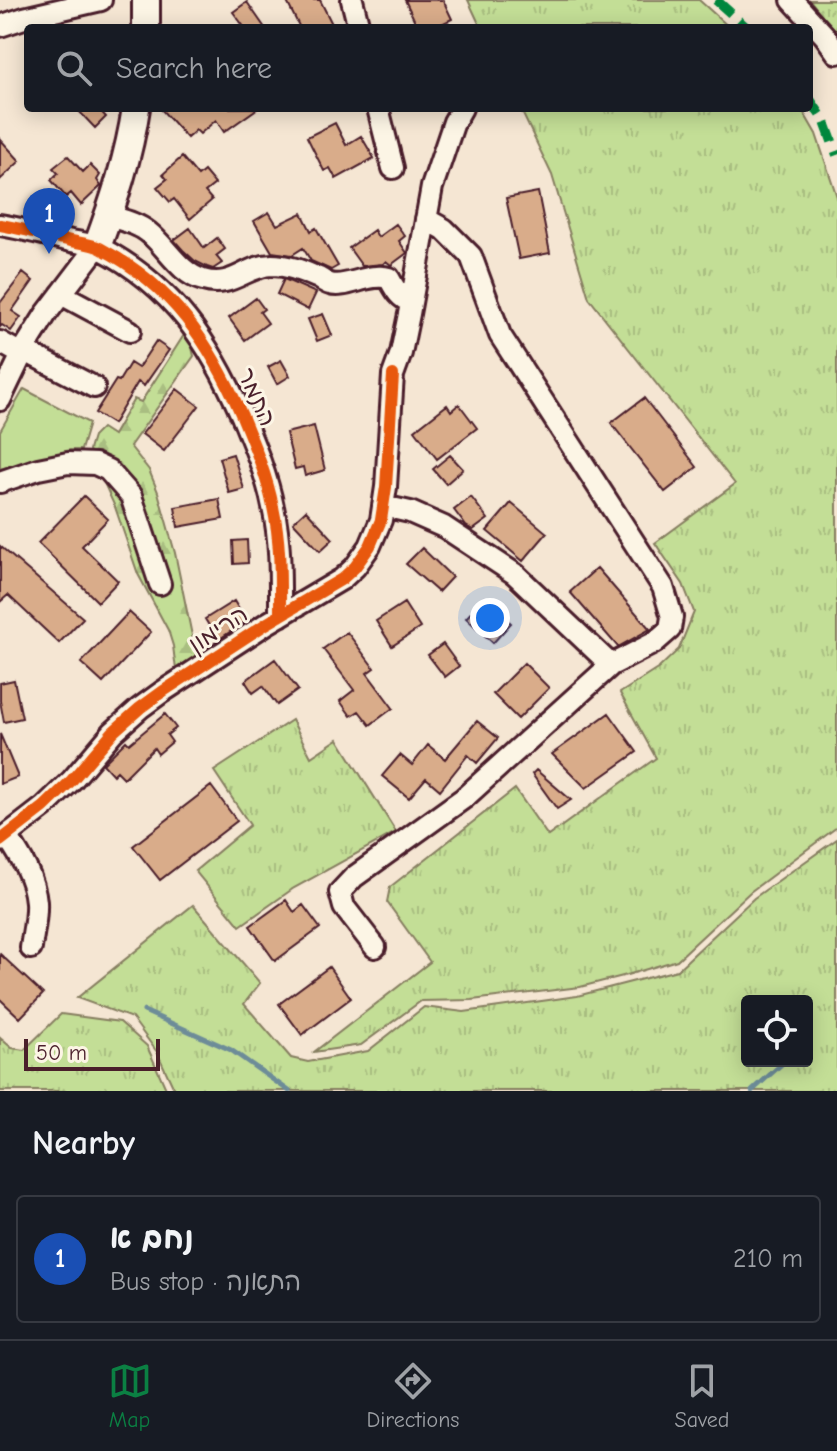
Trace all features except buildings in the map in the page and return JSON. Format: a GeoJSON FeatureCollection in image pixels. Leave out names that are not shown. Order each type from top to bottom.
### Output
{"type":"FeatureCollection","features":[{"type":"Feature","properties":{"kind":"main road"},"geometry":{"type":"LineString","coordinates":[[146,0],[146,24]]}},
{"type":"Feature","properties":{"kind":"main road"},"geometry":{"type":"LineString","coordinates":[[97,247],[120,185],[135,112]]}},
{"type":"Feature","properties":{"kind":"street"},"geometry":{"type":"LineString","coordinates":[[0,26],[101,0]]}},
{"type":"Feature","properties":{"kind":"street"},"geometry":{"type":"LineString","coordinates":[[352,0],[358,24]]}},
{"type":"Feature","properties":{"kind":"street"},"geometry":{"type":"LineString","coordinates":[[792,0],[837,53]]}},
{"type":"Feature","properties":{"kind":"street"},"geometry":{"type":"LineString","coordinates":[[379,112],[393,168]]}},
{"type":"Feature","properties":{"kind":"street","name":"הרימון"},"geometry":{"type":"LineString","coordinates":[[4,838],[44,807],[113,732],[140,708],[342,579],[370,546],[381,520],[386,487],[393,375],[401,353],[432,187],[460,112]]}},
{"type":"Feature","properties":{"kind":"street"},"geometry":{"type":"LineString","coordinates":[[109,216],[143,229],[190,274],[202,280],[229,282],[254,268],[271,265],[289,266],[331,285],[380,275],[389,278],[404,300],[411,302]]}},
{"type":"Feature","properties":{"kind":"street"},"geometry":{"type":"LineString","coordinates":[[375,947],[344,907],[340,892],[354,877],[464,798],[611,665],[654,643],[670,629],[672,617],[663,587],[500,335],[471,256],[444,229],[426,219]]}},
{"type":"Feature","properties":{"kind":"street","name":"התמר"},"geometry":{"type":"LineString","coordinates":[[0,225],[97,247],[153,282],[177,305],[199,333],[224,375],[259,459],[274,508],[280,562],[280,616]]}},
{"type":"Feature","properties":{"kind":"street"},"geometry":{"type":"LineString","coordinates":[[0,400],[22,352],[97,247]]}},
{"type":"Feature","properties":{"kind":"street"},"geometry":{"type":"LineString","coordinates":[[61,294],[130,331]]}},
{"type":"Feature","properties":{"kind":"street"},"geometry":{"type":"LineString","coordinates":[[0,342],[94,387]]}},
{"type":"Feature","properties":{"kind":"street"},"geometry":{"type":"LineString","coordinates":[[0,482],[68,463],[95,464],[108,470],[131,496],[160,584]]}},
{"type":"Feature","properties":{"kind":"street"},"geometry":{"type":"LineString","coordinates":[[383,506],[410,512],[444,527],[515,574],[611,665]]}},
{"type":"Feature","properties":{"kind":"street"},"geometry":{"type":"LineString","coordinates":[[4,838],[26,867],[34,888],[37,904],[31,948]]}},
{"type":"Feature","properties":{"kind":"green space"},"geometry":{"type":"Polygon","coordinates":[[[468,0],[699,0],[726,24],[479,24],[468,0]]]}},
{"type":"Feature","properties":{"kind":"green space"},"geometry":{"type":"Polygon","coordinates":[[[810,0],[837,0],[837,34],[810,0]]]}},
{"type":"Feature","properties":{"kind":"green space"},"geometry":{"type":"Polygon","coordinates":[[[522,112],[803,112],[816,134],[837,197],[837,827],[750,892],[677,960],[580,987],[472,1000],[421,1001],[361,1045],[314,1052],[430,962],[387,902],[390,887],[515,789],[548,836],[656,758],[620,693],[659,668],[679,649],[694,612],[683,584],[655,543],[735,484],[589,298],[552,175],[522,112]]]}},
{"type":"Feature","properties":{"kind":"green space"},"geometry":{"type":"Polygon","coordinates":[[[184,335],[190,339],[194,356],[130,446],[149,470],[158,492],[175,553],[197,660],[176,670],[168,630],[138,574],[115,507],[89,450],[93,437],[102,428],[113,435],[134,399],[141,402],[184,335]]]}},
{"type":"Feature","properties":{"kind":"green space"},"geometry":{"type":"Polygon","coordinates":[[[24,389],[89,423],[81,450],[70,450],[0,469],[0,431],[24,389]]]}},
{"type":"Feature","properties":{"kind":"green space"},"geometry":{"type":"Polygon","coordinates":[[[292,720],[311,757],[338,739],[396,832],[294,888],[240,926],[195,871],[250,825],[214,771],[292,720]]]}},
{"type":"Feature","properties":{"kind":"green space"},"geometry":{"type":"Polygon","coordinates":[[[837,839],[837,1091],[175,1091],[157,1052],[132,1018],[77,998],[193,905],[260,983],[244,1004],[291,1058],[308,1062],[368,1051],[424,1007],[464,1012],[577,996],[677,970],[754,898],[837,839]]]}},
{"type":"Feature","properties":{"kind":"green space"},"geometry":{"type":"Polygon","coordinates":[[[61,1014],[120,1022],[147,1046],[167,1091],[0,1091],[0,1038],[12,1048],[24,1050],[61,1014]]]}},
{"type":"Feature","properties":{"kind":"waterway"},"geometry":{"type":"LineString","coordinates":[[144,1011],[231,1050],[289,1091]]}},
{"type":"Feature","properties":{"kind":"waterway"},"geometry":{"type":"LineString","coordinates":[[752,1091],[778,1067]]}},
{"type":"Feature","properties":{"kind":"marked path"},"geometry":{"type":"LineString","coordinates":[[716,0],[743,24]]}},
{"type":"Feature","properties":{"kind":"marked path"},"geometry":{"type":"LineString","coordinates":[[813,104],[825,122],[837,155]]}},
{"type":"Feature","properties":{"kind":"cycle path"},"geometry":{"type":"LineString","coordinates":[[0,225],[100,248],[126,263],[169,299],[202,341],[230,389],[256,449],[267,484],[280,562],[280,616]]}},
{"type":"Feature","properties":{"kind":"cycle path"},"geometry":{"type":"LineString","coordinates":[[0,841],[44,807],[113,732],[140,708],[266,624],[342,579],[355,567],[370,546],[381,520],[393,375]]}},
{"type":"Feature","properties":{"kind":"place","name":"נחם א"},"geometry":{"type":"Point","coordinates":[49,254]}}]}
